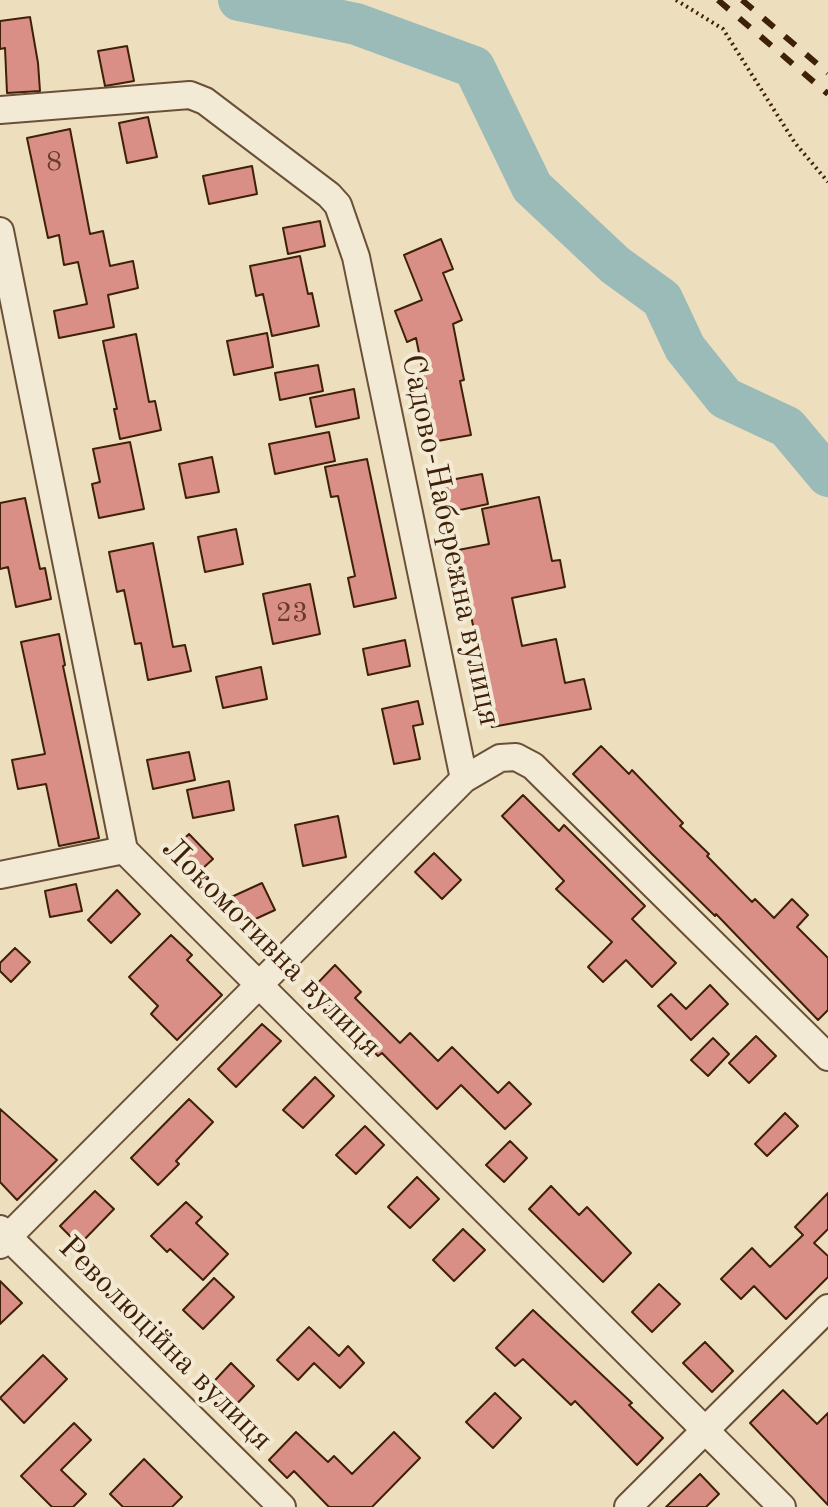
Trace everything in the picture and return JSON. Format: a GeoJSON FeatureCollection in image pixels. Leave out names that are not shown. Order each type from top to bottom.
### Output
{"type":"FeatureCollection","features":[{"type":"Feature","properties":{"kind":"street","name":"Садово-Набережна вулиця"},"geometry":{"type":"LineString","coordinates":[[0,110],[190,95],[205,101],[338,205],[356,257],[464,779],[500,758],[516,757],[533,766],[828,1057]]}},
{"type":"Feature","properties":{"kind":"street","name":"Локомотивна вулиця"},"geometry":{"type":"LineString","coordinates":[[0,231],[124,850],[782,1507]]}},
{"type":"Feature","properties":{"kind":"street"},"geometry":{"type":"LineString","coordinates":[[3,1237],[464,779]]}},
{"type":"Feature","properties":{"kind":"street"},"geometry":{"type":"LineString","coordinates":[[0,875],[124,850]]}},
{"type":"Feature","properties":{"kind":"street","name":"Революційна вулиця"},"geometry":{"type":"LineString","coordinates":[[3,1237],[282,1507]]}},
{"type":"Feature","properties":{"kind":"street"},"geometry":{"type":"LineString","coordinates":[[628,1507],[828,1308]]}},
{"type":"Feature","properties":{"kind":"path"},"geometry":{"type":"LineString","coordinates":[[676,0],[723,29],[795,143],[828,182]]}},
{"type":"Feature","properties":{"kind":"building"},"geometry":{"type":"Polygon","coordinates":[[[30,17],[40,91],[7,93],[5,48],[0,49],[0,21],[30,17]]]}},
{"type":"Feature","properties":{"kind":"building"},"geometry":{"type":"Polygon","coordinates":[[[127,46],[134,81],[105,86],[98,51],[127,46]]]}},
{"type":"Feature","properties":{"kind":"building"},"geometry":{"type":"Polygon","coordinates":[[[148,117],[157,157],[127,163],[119,123],[148,117]]]}},
{"type":"Feature","properties":{"kind":"building"},"geometry":{"type":"Polygon","coordinates":[[[70,129],[90,234],[103,231],[110,266],[133,261],[138,288],[108,295],[114,327],[59,338],[54,311],[87,304],[78,262],[64,265],[59,235],[48,238],[27,138],[70,129]]]}},
{"type":"Feature","properties":{"kind":"building"},"geometry":{"type":"Polygon","coordinates":[[[252,166],[257,194],[209,204],[203,176],[252,166]]]}},
{"type":"Feature","properties":{"kind":"building"},"geometry":{"type":"Polygon","coordinates":[[[320,221],[325,246],[288,254],[283,228],[320,221]]]}},
{"type":"Feature","properties":{"kind":"building"},"geometry":{"type":"Polygon","coordinates":[[[441,239],[453,269],[443,273],[462,320],[453,324],[471,435],[432,442],[426,408],[430,407],[416,338],[407,342],[395,311],[422,300],[404,255],[441,239]]]}},
{"type":"Feature","properties":{"kind":"building"},"geometry":{"type":"Polygon","coordinates":[[[300,256],[319,326],[272,336],[263,294],[256,296],[250,266],[300,256]]]}},
{"type":"Feature","properties":{"kind":"building"},"geometry":{"type":"Polygon","coordinates":[[[267,333],[273,367],[234,375],[227,341],[267,333]]]}},
{"type":"Feature","properties":{"kind":"building"},"geometry":{"type":"Polygon","coordinates":[[[136,334],[149,402],[155,401],[161,430],[120,439],[103,341],[136,334]]]}},
{"type":"Feature","properties":{"kind":"building"},"geometry":{"type":"Polygon","coordinates":[[[318,365],[323,391],[280,400],[275,373],[318,365]]]}},
{"type":"Feature","properties":{"kind":"building"},"geometry":{"type":"Polygon","coordinates":[[[354,389],[359,418],[316,427],[310,398],[354,389]]]}},
{"type":"Feature","properties":{"kind":"building"},"geometry":{"type":"Polygon","coordinates":[[[329,432],[335,461],[275,474],[269,444],[329,432]]]}},
{"type":"Feature","properties":{"kind":"building"},"geometry":{"type":"Polygon","coordinates":[[[130,442],[144,509],[99,518],[92,484],[100,482],[93,449],[130,442]]]}},
{"type":"Feature","properties":{"kind":"building"},"geometry":{"type":"Polygon","coordinates":[[[212,457],[219,492],[186,498],[179,464],[212,457]]]}},
{"type":"Feature","properties":{"kind":"building"},"geometry":{"type":"Polygon","coordinates":[[[367,459],[396,598],[354,607],[348,578],[355,576],[338,496],[331,497],[325,467],[367,459]]]}},
{"type":"Feature","properties":{"kind":"building"},"geometry":{"type":"Polygon","coordinates":[[[482,474],[488,504],[446,513],[440,482],[482,474]]]}},
{"type":"Feature","properties":{"kind":"building"},"geometry":{"type":"Polygon","coordinates":[[[539,497],[552,561],[560,560],[565,587],[512,598],[522,646],[556,639],[565,683],[584,679],[591,709],[492,727],[488,700],[492,699],[481,644],[477,645],[466,591],[461,593],[453,551],[489,544],[482,509],[539,497]]]}},
{"type":"Feature","properties":{"kind":"building"},"geometry":{"type":"Polygon","coordinates":[[[25,498],[40,569],[45,568],[51,599],[16,607],[8,567],[0,569],[0,503],[25,498]]]}},
{"type":"Feature","properties":{"kind":"building"},"geometry":{"type":"Polygon","coordinates":[[[236,529],[243,564],[205,572],[198,537],[236,529]]]}},
{"type":"Feature","properties":{"kind":"building"},"geometry":{"type":"Polygon","coordinates":[[[153,543],[173,647],[185,645],[191,671],[148,680],[141,643],[135,644],[124,590],[117,592],[109,552],[153,543]]]}},
{"type":"Feature","properties":{"kind":"building"},"geometry":{"type":"Polygon","coordinates":[[[310,584],[320,634],[273,644],[263,594],[310,584]]]}},
{"type":"Feature","properties":{"kind":"building"},"geometry":{"type":"Polygon","coordinates":[[[59,634],[99,838],[59,846],[46,784],[18,789],[12,760],[45,754],[21,642],[59,634]]]}},
{"type":"Feature","properties":{"kind":"building"},"geometry":{"type":"Polygon","coordinates":[[[405,640],[410,666],[368,675],[363,649],[405,640]]]}},
{"type":"Feature","properties":{"kind":"building"},"geometry":{"type":"Polygon","coordinates":[[[261,667],[267,699],[223,708],[216,677],[261,667]]]}},
{"type":"Feature","properties":{"kind":"building"},"geometry":{"type":"Polygon","coordinates":[[[418,701],[423,724],[413,726],[420,759],[394,764],[382,709],[418,701]]]}},
{"type":"Feature","properties":{"kind":"building"},"geometry":{"type":"Polygon","coordinates":[[[601,746],[629,774],[632,770],[752,902],[755,899],[774,918],[792,899],[808,915],[797,927],[828,958],[828,1010],[818,1020],[716,914],[573,774],[601,746]]]}},
{"type":"Feature","properties":{"kind":"building"},"geometry":{"type":"Polygon","coordinates":[[[189,752],[195,780],[153,789],[147,760],[189,752]]]}},
{"type":"Feature","properties":{"kind":"building"},"geometry":{"type":"Polygon","coordinates":[[[229,781],[234,810],[193,818],[187,790],[229,781]]]}},
{"type":"Feature","properties":{"kind":"building"},"geometry":{"type":"Polygon","coordinates":[[[523,795],[559,831],[564,825],[645,906],[632,919],[676,963],[652,987],[626,960],[603,982],[588,967],[612,942],[556,889],[564,881],[502,816],[523,795]]]}},
{"type":"Feature","properties":{"kind":"building"},"geometry":{"type":"Polygon","coordinates":[[[338,816],[346,857],[303,866],[295,825],[338,816]]]}},
{"type":"Feature","properties":{"kind":"building"},"geometry":{"type":"Polygon","coordinates":[[[189,834],[213,859],[191,879],[168,854],[189,834]]]}},
{"type":"Feature","properties":{"kind":"building"},"geometry":{"type":"Polygon","coordinates":[[[434,853],[461,880],[442,899],[415,872],[434,853]]]}},
{"type":"Feature","properties":{"kind":"building"},"geometry":{"type":"Polygon","coordinates":[[[262,883],[275,910],[240,926],[227,899],[262,883]]]}},
{"type":"Feature","properties":{"kind":"building"},"geometry":{"type":"Polygon","coordinates":[[[76,884],[82,911],[50,917],[45,891],[76,884]]]}},
{"type":"Feature","properties":{"kind":"building"},"geometry":{"type":"Polygon","coordinates":[[[117,890],[140,914],[111,943],[88,920],[117,890]]]}},
{"type":"Feature","properties":{"kind":"building"},"geometry":{"type":"Polygon","coordinates":[[[171,935],[192,955],[187,960],[222,995],[177,1040],[151,1014],[158,1006],[129,977],[171,935]]]}},
{"type":"Feature","properties":{"kind":"building"},"geometry":{"type":"Polygon","coordinates":[[[15,948],[30,962],[11,982],[0,971],[0,963],[15,948]]]}},
{"type":"Feature","properties":{"kind":"building"},"geometry":{"type":"Polygon","coordinates":[[[335,965],[361,992],[355,998],[400,1043],[410,1033],[438,1061],[452,1047],[498,1093],[509,1082],[531,1104],[505,1129],[461,1085],[437,1109],[382,1053],[378,1056],[312,989],[335,965]]]}},
{"type":"Feature","properties":{"kind":"building"},"geometry":{"type":"Polygon","coordinates":[[[710,985],[728,1004],[691,1040],[658,1006],[671,994],[686,1009],[710,985]]]}},
{"type":"Feature","properties":{"kind":"building"},"geometry":{"type":"Polygon","coordinates":[[[262,1024],[281,1041],[236,1087],[218,1069],[262,1024]]]}},
{"type":"Feature","properties":{"kind":"building"},"geometry":{"type":"Polygon","coordinates":[[[756,1036],[776,1056],[749,1083],[729,1063],[756,1036]]]}},
{"type":"Feature","properties":{"kind":"building"},"geometry":{"type":"Polygon","coordinates":[[[713,1038],[729,1054],[708,1076],[691,1060],[713,1038]]]}},
{"type":"Feature","properties":{"kind":"building"},"geometry":{"type":"Polygon","coordinates":[[[315,1077],[334,1096],[303,1128],[283,1110],[315,1077]]]}},
{"type":"Feature","properties":{"kind":"building"},"geometry":{"type":"Polygon","coordinates":[[[189,1099],[213,1122],[158,1185],[131,1158],[189,1099]]]}},
{"type":"Feature","properties":{"kind":"building"},"geometry":{"type":"Polygon","coordinates":[[[0,1109],[57,1160],[17,1200],[0,1182],[0,1109]]]}},
{"type":"Feature","properties":{"kind":"building"},"geometry":{"type":"Polygon","coordinates":[[[785,1113],[798,1126],[767,1156],[755,1144],[785,1113]]]}},
{"type":"Feature","properties":{"kind":"building"},"geometry":{"type":"Polygon","coordinates":[[[365,1126],[384,1145],[356,1174],[336,1155],[365,1126]]]}},
{"type":"Feature","properties":{"kind":"building"},"geometry":{"type":"Polygon","coordinates":[[[510,1141],[527,1158],[504,1182],[486,1165],[510,1141]]]}},
{"type":"Feature","properties":{"kind":"building"},"geometry":{"type":"Polygon","coordinates":[[[417,1177],[439,1199],[410,1228],[388,1207],[417,1177]]]}},
{"type":"Feature","properties":{"kind":"building"},"geometry":{"type":"Polygon","coordinates":[[[551,1186],[579,1215],[587,1207],[631,1253],[603,1282],[529,1209],[551,1186]]]}},
{"type":"Feature","properties":{"kind":"building"},"geometry":{"type":"Polygon","coordinates":[[[95,1191],[114,1209],[79,1245],[60,1226],[95,1191]]]}},
{"type":"Feature","properties":{"kind":"building"},"geometry":{"type":"Polygon","coordinates":[[[828,1193],[828,1229],[814,1243],[828,1256],[828,1277],[786,1319],[754,1286],[741,1299],[721,1279],[752,1248],[770,1267],[803,1235],[795,1227],[828,1193]]]}},
{"type":"Feature","properties":{"kind":"building"},"geometry":{"type":"Polygon","coordinates":[[[186,1202],[202,1217],[196,1223],[228,1254],[203,1280],[151,1236],[186,1202]]]}},
{"type":"Feature","properties":{"kind":"building"},"geometry":{"type":"Polygon","coordinates":[[[463,1229],[485,1250],[454,1281],[433,1260],[463,1229]]]}},
{"type":"Feature","properties":{"kind":"building"},"geometry":{"type":"Polygon","coordinates":[[[214,1278],[234,1297],[203,1329],[183,1310],[214,1278]]]}},
{"type":"Feature","properties":{"kind":"building"},"geometry":{"type":"Polygon","coordinates":[[[0,1281],[22,1303],[0,1324],[0,1281]]]}},
{"type":"Feature","properties":{"kind":"building"},"geometry":{"type":"Polygon","coordinates":[[[659,1284],[680,1304],[652,1332],[632,1312],[659,1284]]]}},
{"type":"Feature","properties":{"kind":"building"},"geometry":{"type":"Polygon","coordinates":[[[533,1310],[632,1403],[629,1405],[663,1438],[637,1465],[575,1401],[571,1405],[523,1359],[515,1366],[496,1348],[533,1310]]]}},
{"type":"Feature","properties":{"kind":"building"},"geometry":{"type":"Polygon","coordinates":[[[309,1327],[339,1356],[348,1346],[364,1363],[340,1388],[314,1363],[298,1380],[277,1360],[309,1327]]]}},
{"type":"Feature","properties":{"kind":"building"},"geometry":{"type":"Polygon","coordinates":[[[705,1342],[733,1371],[712,1392],[683,1363],[705,1342]]]}},
{"type":"Feature","properties":{"kind":"building"},"geometry":{"type":"Polygon","coordinates":[[[43,1355],[67,1379],[24,1423],[0,1398],[43,1355]]]}},
{"type":"Feature","properties":{"kind":"building"},"geometry":{"type":"Polygon","coordinates":[[[231,1363],[254,1386],[229,1412],[206,1390],[231,1363]]]}},
{"type":"Feature","properties":{"kind":"building"},"geometry":{"type":"Polygon","coordinates":[[[783,1390],[817,1424],[828,1413],[828,1505],[750,1423],[783,1390]]]}},
{"type":"Feature","properties":{"kind":"building"},"geometry":{"type":"Polygon","coordinates":[[[495,1393],[521,1418],[493,1448],[466,1422],[495,1393]]]}},
{"type":"Feature","properties":{"kind":"building"},"geometry":{"type":"Polygon","coordinates":[[[74,1423],[91,1440],[61,1470],[86,1494],[73,1507],[52,1507],[21,1476],[74,1423]]]}},
{"type":"Feature","properties":{"kind":"building"},"geometry":{"type":"Polygon","coordinates":[[[296,1432],[328,1462],[334,1456],[352,1474],[394,1432],[420,1458],[372,1507],[329,1507],[294,1471],[287,1478],[269,1460],[296,1432]]]}},
{"type":"Feature","properties":{"kind":"building"},"geometry":{"type":"Polygon","coordinates":[[[144,1459],[182,1497],[172,1507],[123,1507],[110,1494],[144,1459]]]}},
{"type":"Feature","properties":{"kind":"building"},"geometry":{"type":"Polygon","coordinates":[[[700,1474],[719,1494],[706,1507],[666,1507],[700,1474]]]}},
{"type":"Feature","properties":{"kind":"waterway"},"geometry":{"type":"LineString","coordinates":[[239,0],[356,24],[474,67],[532,187],[615,265],[662,299],[685,348],[725,398],[787,427],[828,476]]}},
{"type":"Feature","properties":{"kind":"railway"},"geometry":{"type":"LineString","coordinates":[[718,0],[828,94]]}},
{"type":"Feature","properties":{"kind":"railway"},"geometry":{"type":"LineString","coordinates":[[742,0],[828,73]]}}]}
